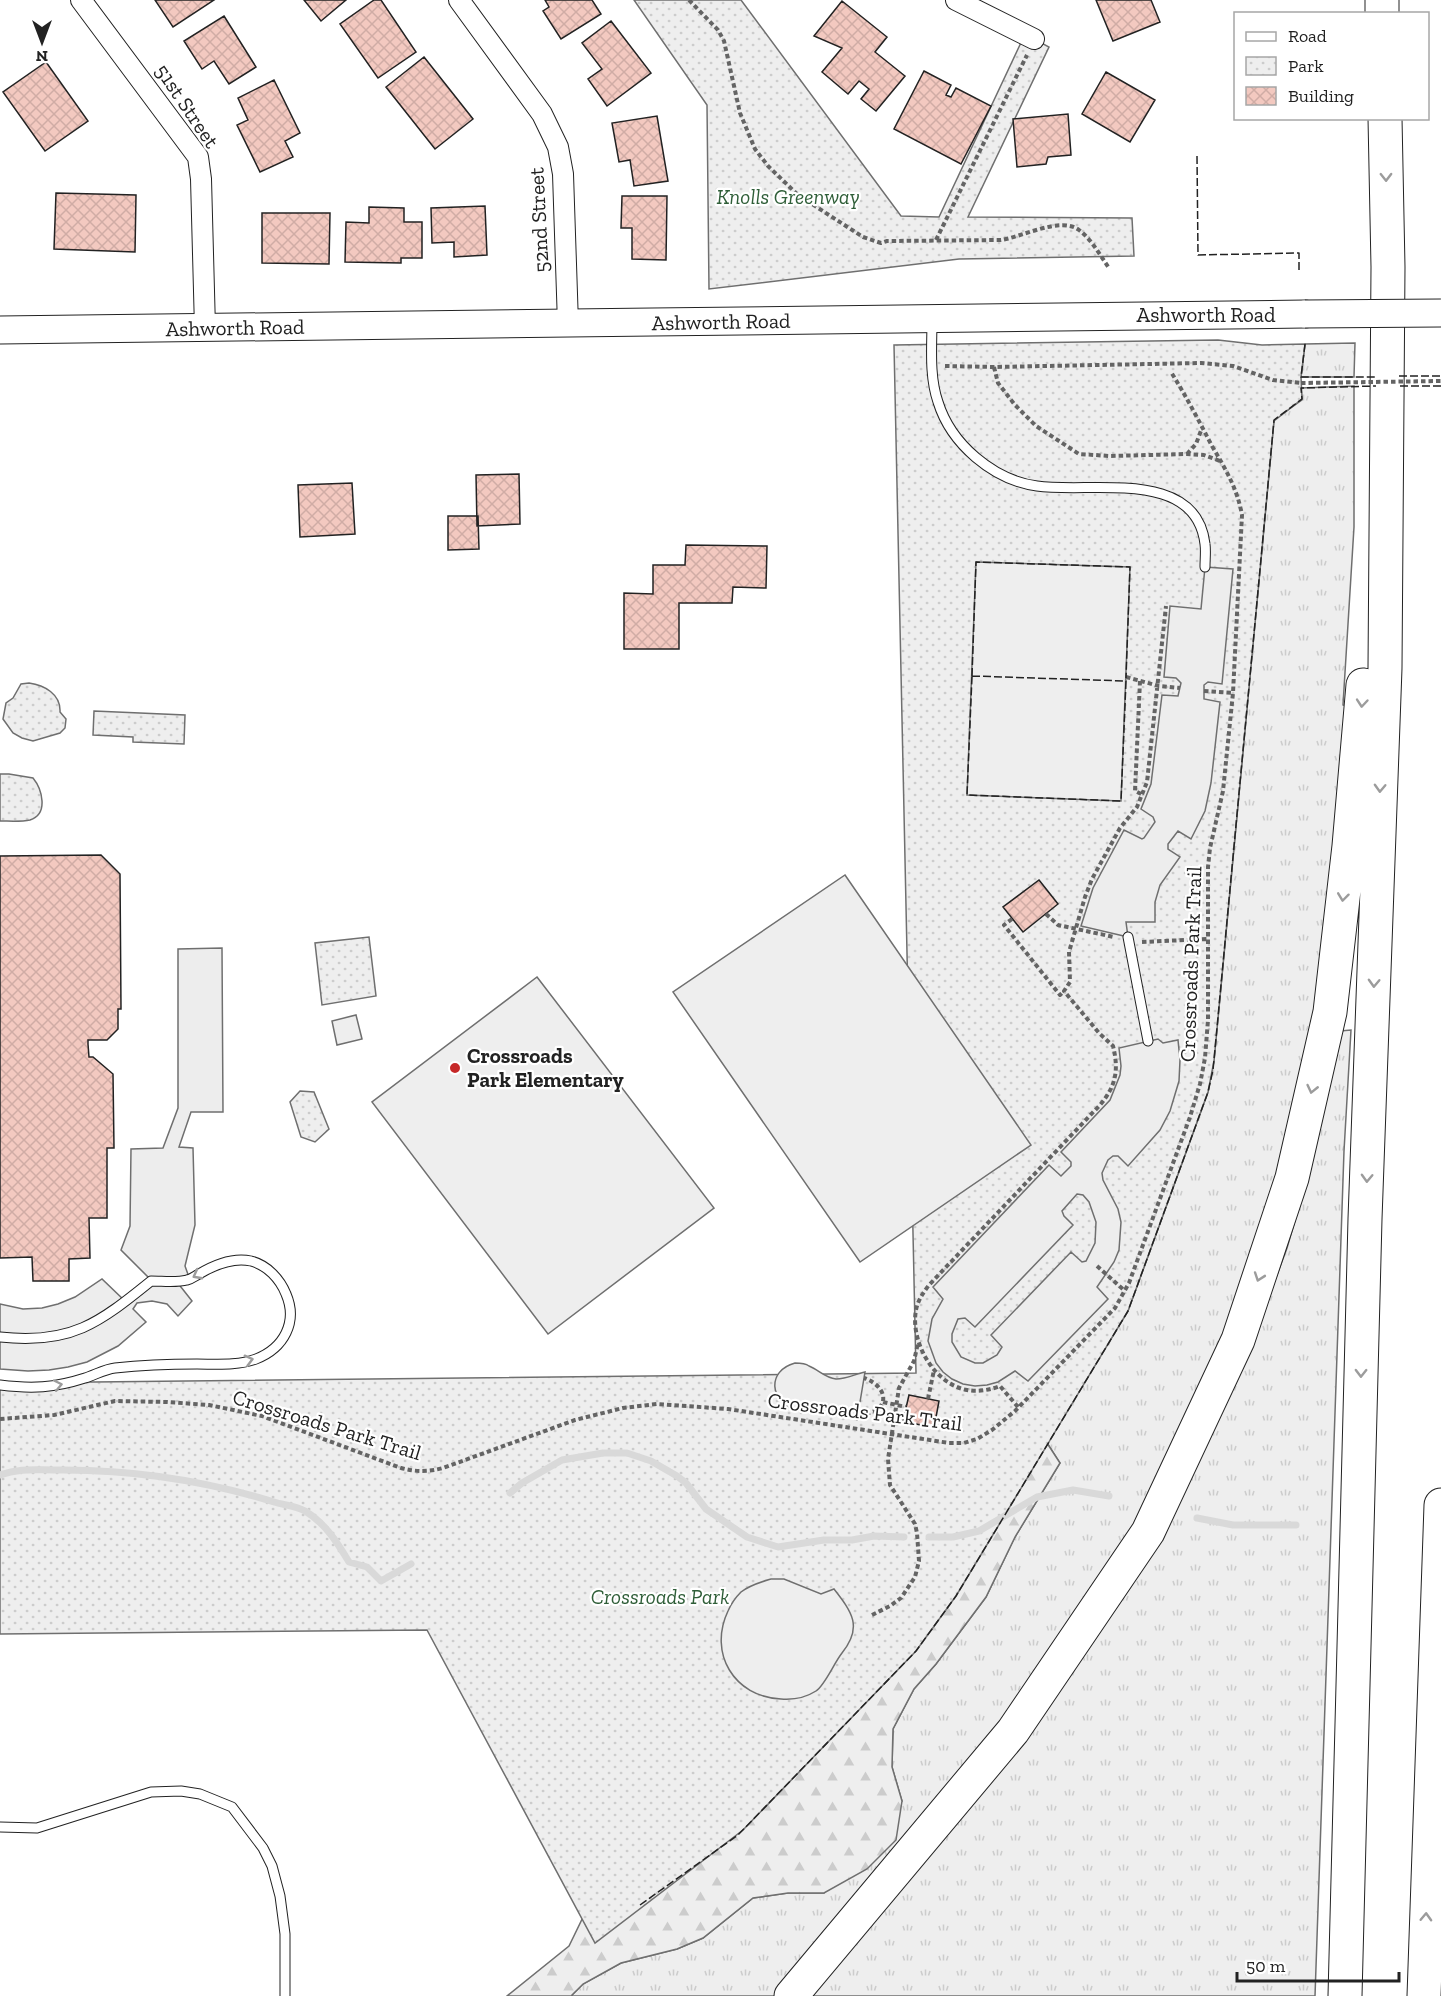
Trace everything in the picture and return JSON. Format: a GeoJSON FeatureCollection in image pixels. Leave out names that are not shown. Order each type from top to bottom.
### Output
{"type":"FeatureCollection","features":[{"type":"Feature","properties":{"kind":"highway"},"geometry":{"type":"LineString","coordinates":[[1345,1996],[1365,1218],[1385,668],[1388,394],[1385,120]]}},
{"type":"Feature","properties":{"kind":"highway"},"geometry":{"type":"LineString","coordinates":[[791,1996],[1026,1713],[1148,1532],[1238,1340],[1292,1179],[1330,1012],[1349,846],[1388,394]]}},
{"type":"Feature","properties":{"kind":"highway"},"geometry":{"type":"LineString","coordinates":[[1424,1996],[1441,1505]]}},
{"type":"Feature","properties":{"kind":"main road","name":"Ashworth Road"},"geometry":{"type":"LineString","coordinates":[[0,330],[568,324],[932,317],[1441,313]]}},
{"type":"Feature","properties":{"kind":"street","name":"51st Street"},"geometry":{"type":"LineString","coordinates":[[81,0],[198,157],[201,179],[205,328]]}},
{"type":"Feature","properties":{"kind":"street","name":"52nd Street"},"geometry":{"type":"LineString","coordinates":[[459,0],[542,114],[558,147],[563,174],[568,324]]}},
{"type":"Feature","properties":{"kind":"street"},"geometry":{"type":"LineString","coordinates":[[956,0],[1034,39]]}},
{"type":"Feature","properties":{"kind":"lane"},"geometry":{"type":"LineString","coordinates":[[932,317],[937,400],[953,433],[978,460],[1011,480],[1036,486],[1146,489],[1175,498],[1190,509],[1201,528],[1205,545],[1205,567]]}},
{"type":"Feature","properties":{"kind":"lane"},"geometry":{"type":"LineString","coordinates":[[1128,940],[1148,1041]]}},
{"type":"Feature","properties":{"kind":"lane"},"geometry":{"type":"LineString","coordinates":[[0,1337],[28,1340],[56,1337],[72,1332],[107,1315],[151,1281],[190,1280],[214,1267],[237,1260],[263,1265],[279,1280],[289,1302],[291,1314],[290,1324],[284,1337],[272,1350],[255,1359],[222,1364],[112,1368],[56,1386],[28,1389],[0,1385]]}},
{"type":"Feature","properties":{"kind":"lane"},"geometry":{"type":"LineString","coordinates":[[0,1827],[37,1828],[151,1792],[190,1792],[232,1807],[263,1848],[272,1866],[280,1896],[285,1934],[285,1996]]}},
{"type":"Feature","properties":{"kind":"path"},"geometry":{"type":"LineString","coordinates":[[689,0],[718,30],[724,41],[736,97],[755,149],[778,177],[798,195],[871,241],[882,243],[887,241],[1001,240],[1056,225],[1077,228],[1086,236],[1109,268]]}},
{"type":"Feature","properties":{"kind":"path"},"geometry":{"type":"LineString","coordinates":[[936,240],[1034,39]]}},
{"type":"Feature","properties":{"kind":"path"},"geometry":{"type":"LineString","coordinates":[[933,362],[947,366],[994,367],[1201,363],[1233,366],[1273,380],[1301,382],[1441,381]]}},
{"type":"Feature","properties":{"kind":"path"},"geometry":{"type":"LineString","coordinates":[[994,367],[998,383],[1015,405],[1036,426],[1078,454],[1110,456],[1187,453],[1204,455],[1221,461]]}},
{"type":"Feature","properties":{"kind":"path","name":"Crossroads Park Trail"},"geometry":{"type":"LineString","coordinates":[[0,1419],[54,1415],[115,1401],[209,1405],[262,1416],[296,1427],[364,1456],[415,1472],[428,1472],[575,1420],[643,1405],[677,1404],[728,1409],[949,1443],[964,1443],[977,1439],[992,1430],[1018,1407],[1115,1308],[1125,1291],[1190,1117],[1205,1058],[1208,1020],[1207,939],[1210,848],[1222,791],[1233,693],[1242,515],[1239,495],[1188,399],[1171,372]]}},
{"type":"Feature","properties":{"kind":"path"},"geometry":{"type":"LineString","coordinates":[[1187,453],[1196,444],[1203,427]]}},
{"type":"Feature","properties":{"kind":"path"},"geometry":{"type":"LineString","coordinates":[[1012,919],[1004,925],[1060,995],[1070,982],[1069,952],[1092,879],[1120,828],[1137,807],[1149,774],[1166,606]]}},
{"type":"Feature","properties":{"kind":"path"},"geometry":{"type":"LineString","coordinates":[[1126,677],[1159,686],[1180,688]]}},
{"type":"Feature","properties":{"kind":"path"},"geometry":{"type":"LineString","coordinates":[[1140,681],[1135,791],[1143,795]]}},
{"type":"Feature","properties":{"kind":"path"},"geometry":{"type":"LineString","coordinates":[[1204,691],[1233,693]]}},
{"type":"Feature","properties":{"kind":"path"},"geometry":{"type":"LineString","coordinates":[[1046,914],[1058,925],[1128,940],[1207,939]]}},
{"type":"Feature","properties":{"kind":"path"},"geometry":{"type":"LineString","coordinates":[[872,1615],[901,1598],[915,1577],[919,1561],[920,1546],[915,1524],[890,1485],[888,1459],[899,1388],[914,1360],[919,1342],[916,1311],[918,1301],[929,1285],[1109,1094],[1114,1082],[1116,1069],[1113,1046],[1099,1033],[1064,991]]}},
{"type":"Feature","properties":{"kind":"path"},"geometry":{"type":"LineString","coordinates":[[1097,1266],[1125,1291]]}},
{"type":"Feature","properties":{"kind":"path"},"geometry":{"type":"LineString","coordinates":[[919,1342],[934,1370],[949,1381],[968,1390],[985,1390],[1000,1386],[1018,1407]]}},
{"type":"Feature","properties":{"kind":"path"},"geometry":{"type":"LineString","coordinates":[[928,1399],[934,1370]]}},
{"type":"Feature","properties":{"kind":"path"},"geometry":{"type":"LineString","coordinates":[[858,1414],[868,1414],[877,1410],[883,1402],[881,1388],[875,1382],[864,1378]]}},
{"type":"Feature","properties":{"kind":"path"},"geometry":{"type":"LineString","coordinates":[[883,1402],[906,1407]]}},
{"type":"Feature","properties":{"kind":"green space","name":"Knolls Greenway"},"geometry":{"type":"Polygon","coordinates":[[[634,0],[741,0],[901,216],[939,217],[1025,34],[1049,47],[968,217],[1132,218],[1134,256],[959,259],[709,289],[707,105],[634,0]]]}},
{"type":"Feature","properties":{"kind":"green space","name":"Crossroads Park"},"geometry":{"type":"Polygon","coordinates":[[[1218,340],[1262,345],[1305,344],[1301,377],[1302,399],[1274,421],[1214,1061],[1208,1092],[1128,1311],[956,1596],[916,1651],[743,1830],[595,1943],[427,1630],[0,1634],[0,1383],[916,1373],[894,345],[1218,340]]]}},
{"type":"Feature","properties":{"kind":"green space"},"geometry":{"type":"Polygon","coordinates":[[[1355,343],[1354,377],[1301,377],[1305,344],[1355,343]]]}},
{"type":"Feature","properties":{"kind":"green space"},"geometry":{"type":"Polygon","coordinates":[[[1354,386],[1354,527],[1343,705],[1351,707],[1317,1027],[1250,1272],[1153,1496],[1049,1661],[778,1996],[571,1996],[583,1984],[621,1963],[677,1949],[703,1938],[753,1898],[788,1893],[824,1893],[902,1801],[892,1767],[893,1729],[914,1689],[936,1664],[986,1597],[1015,1537],[1060,1463],[1047,1443],[1128,1311],[1208,1092],[1214,1061],[1274,420],[1302,400],[1301,388],[1354,386]]]}},
{"type":"Feature","properties":{"kind":"green space"},"geometry":{"type":"Polygon","coordinates":[[[976,562],[1130,567],[1121,801],[967,795],[976,562]]]}},
{"type":"Feature","properties":{"kind":"green space"},"geometry":{"type":"Polygon","coordinates":[[[29,683],[46,688],[55,695],[60,712],[66,719],[65,728],[60,733],[33,741],[13,733],[3,719],[6,703],[13,698],[21,684],[29,683]]]}},
{"type":"Feature","properties":{"kind":"green space"},"geometry":{"type":"Polygon","coordinates":[[[94,711],[185,715],[184,744],[133,742],[133,737],[93,735],[94,711]]]}},
{"type":"Feature","properties":{"kind":"green space"},"geometry":{"type":"Polygon","coordinates":[[[0,774],[33,778],[39,788],[42,801],[42,807],[36,817],[26,821],[0,821],[0,774]]]}},
{"type":"Feature","properties":{"kind":"green space"},"geometry":{"type":"Polygon","coordinates":[[[845,875],[1031,1145],[860,1262],[673,992],[845,875]]]}},
{"type":"Feature","properties":{"kind":"green space"},"geometry":{"type":"Polygon","coordinates":[[[369,937],[376,996],[322,1005],[315,943],[369,937]]]}},
{"type":"Feature","properties":{"kind":"green space"},"geometry":{"type":"Polygon","coordinates":[[[537,977],[714,1208],[548,1334],[372,1102],[537,977]]]}},
{"type":"Feature","properties":{"kind":"green space"},"geometry":{"type":"Polygon","coordinates":[[[356,1015],[362,1039],[337,1045],[332,1021],[356,1015]]]}},
{"type":"Feature","properties":{"kind":"green space"},"geometry":{"type":"Polygon","coordinates":[[[1351,1030],[1344,1151],[1315,1996],[808,1996],[1048,1707],[1131,1586],[1268,1299],[1287,1248],[1303,1193],[1340,1031],[1351,1030]]]}},
{"type":"Feature","properties":{"kind":"green space"},"geometry":{"type":"Polygon","coordinates":[[[300,1091],[314,1092],[329,1129],[315,1142],[301,1137],[290,1102],[300,1091]]]}},
{"type":"Feature","properties":{"kind":"green space"},"geometry":{"type":"Polygon","coordinates":[[[795,1363],[806,1364],[836,1379],[865,1372],[857,1420],[828,1405],[816,1405],[796,1411],[787,1407],[777,1394],[776,1379],[786,1367],[795,1363]]]}},
{"type":"Feature","properties":{"kind":"green space"},"geometry":{"type":"Polygon","coordinates":[[[1047,1443],[1060,1463],[1015,1537],[986,1597],[936,1664],[914,1689],[893,1729],[892,1767],[902,1801],[896,1840],[867,1869],[824,1893],[788,1893],[753,1898],[703,1938],[677,1949],[621,1963],[583,1984],[571,1996],[507,1996],[569,1946],[604,1874],[1047,1443]]]}},
{"type":"Feature","properties":{"kind":"green space"},"geometry":{"type":"Polygon","coordinates":[[[771,1579],[784,1579],[821,1594],[834,1589],[846,1605],[853,1620],[852,1635],[848,1644],[823,1684],[816,1691],[799,1698],[781,1699],[764,1696],[750,1690],[729,1670],[724,1657],[721,1642],[723,1627],[732,1603],[744,1590],[771,1579]]]}},
{"type":"Feature","properties":{"kind":"shaded area"},"geometry":{"type":"Polygon","coordinates":[[[1205,567],[1233,569],[1222,684],[1208,682],[1204,685],[1204,699],[1220,702],[1211,783],[1205,811],[1191,839],[1178,831],[1168,844],[1168,849],[1180,857],[1160,885],[1155,902],[1155,922],[1126,922],[1128,937],[1081,926],[1093,888],[1124,830],[1142,839],[1155,822],[1153,817],[1141,809],[1151,784],[1162,695],[1178,696],[1181,683],[1176,678],[1164,677],[1170,606],[1201,609],[1205,567]]]}},
{"type":"Feature","properties":{"kind":"shaded area"},"geometry":{"type":"Polygon","coordinates":[[[222,948],[223,1112],[191,1112],[179,1147],[193,1148],[195,1225],[185,1266],[190,1280],[177,1282],[192,1301],[178,1316],[167,1304],[152,1301],[137,1303],[133,1309],[146,1322],[118,1346],[87,1362],[49,1370],[0,1369],[0,1304],[23,1309],[42,1308],[75,1297],[102,1279],[125,1301],[151,1280],[121,1250],[130,1226],[131,1149],[163,1148],[178,1108],[178,949],[222,948]]]}},
{"type":"Feature","properties":{"kind":"shaded area"},"geometry":{"type":"Polygon","coordinates":[[[1158,1039],[1163,1043],[1178,1040],[1180,1060],[1179,1081],[1170,1111],[1160,1130],[1128,1166],[1118,1156],[1113,1156],[1108,1160],[1102,1173],[1103,1180],[1118,1209],[1121,1222],[1119,1250],[1114,1262],[1097,1287],[1108,1299],[1028,1381],[1015,1371],[998,1382],[987,1385],[963,1384],[952,1379],[936,1363],[928,1341],[932,1319],[943,1299],[933,1287],[1049,1165],[1061,1176],[1071,1166],[1071,1162],[1061,1152],[1110,1100],[1120,1075],[1119,1048],[1158,1039]],[[1077,1194],[1062,1211],[1073,1225],[975,1327],[965,1318],[958,1319],[952,1334],[952,1342],[961,1357],[975,1363],[983,1363],[997,1355],[1002,1347],[991,1335],[1071,1252],[1082,1262],[1086,1261],[1095,1243],[1096,1222],[1089,1202],[1083,1195],[1077,1194]]]}},
{"type":"Feature","properties":{"kind":"building"},"geometry":{"type":"Polygon","coordinates":[[[155,0],[214,0],[173,27],[155,0]]]}},
{"type":"Feature","properties":{"kind":"building"},"geometry":{"type":"Polygon","coordinates":[[[304,0],[346,0],[321,21],[304,0]]]}},
{"type":"Feature","properties":{"kind":"building"},"geometry":{"type":"Polygon","coordinates":[[[374,0],[381,0],[416,52],[378,78],[340,24],[374,0]]]}},
{"type":"Feature","properties":{"kind":"building"},"geometry":{"type":"Polygon","coordinates":[[[545,0],[592,0],[601,14],[561,39],[543,11],[549,7],[545,0]]]}},
{"type":"Feature","properties":{"kind":"building"},"geometry":{"type":"Polygon","coordinates":[[[1096,0],[1151,0],[1160,22],[1113,41],[1096,0]]]}},
{"type":"Feature","properties":{"kind":"building"},"geometry":{"type":"Polygon","coordinates":[[[842,1],[887,37],[875,52],[905,76],[876,111],[861,99],[869,89],[859,81],[848,94],[822,72],[842,48],[814,36],[842,1]]]}},
{"type":"Feature","properties":{"kind":"building"},"geometry":{"type":"Polygon","coordinates":[[[224,16],[256,67],[229,84],[214,61],[202,69],[184,41],[224,16]]]}},
{"type":"Feature","properties":{"kind":"building"},"geometry":{"type":"Polygon","coordinates":[[[611,21],[651,73],[607,106],[588,79],[602,69],[582,43],[611,21]]]}},
{"type":"Feature","properties":{"kind":"building"},"geometry":{"type":"Polygon","coordinates":[[[424,57],[473,119],[435,149],[386,87],[424,57]]]}},
{"type":"Feature","properties":{"kind":"building"},"geometry":{"type":"Polygon","coordinates":[[[46,62],[88,121],[45,151],[3,92],[46,62]]]}},
{"type":"Feature","properties":{"kind":"building"},"geometry":{"type":"Polygon","coordinates":[[[924,71],[951,85],[946,95],[951,97],[956,88],[991,106],[961,164],[894,129],[924,71]]]}},
{"type":"Feature","properties":{"kind":"building"},"geometry":{"type":"Polygon","coordinates":[[[1106,72],[1155,100],[1130,142],[1082,114],[1106,72]]]}},
{"type":"Feature","properties":{"kind":"building"},"geometry":{"type":"Polygon","coordinates":[[[274,80],[300,133],[285,141],[293,157],[260,172],[237,125],[248,120],[238,98],[274,80]]]}},
{"type":"Feature","properties":{"kind":"building"},"geometry":{"type":"Polygon","coordinates":[[[1068,114],[1071,155],[1048,157],[1046,164],[1017,167],[1013,119],[1068,114]]]}},
{"type":"Feature","properties":{"kind":"building"},"geometry":{"type":"Polygon","coordinates":[[[657,116],[668,181],[634,186],[630,160],[619,162],[612,123],[657,116]]]}},
{"type":"Feature","properties":{"kind":"building"},"geometry":{"type":"Polygon","coordinates":[[[56,193],[136,195],[135,252],[54,249],[56,193]]]}},
{"type":"Feature","properties":{"kind":"building"},"geometry":{"type":"Polygon","coordinates":[[[622,196],[667,196],[666,260],[632,259],[632,228],[621,228],[622,196]]]}},
{"type":"Feature","properties":{"kind":"building"},"geometry":{"type":"Polygon","coordinates":[[[485,206],[487,255],[454,257],[454,242],[432,243],[431,208],[485,206]]]}},
{"type":"Feature","properties":{"kind":"building"},"geometry":{"type":"Polygon","coordinates":[[[369,207],[404,208],[404,222],[422,222],[422,258],[401,258],[401,263],[345,262],[346,222],[369,223],[369,207]]]}},
{"type":"Feature","properties":{"kind":"building"},"geometry":{"type":"Polygon","coordinates":[[[262,213],[330,213],[329,264],[262,263],[262,213]]]}},
{"type":"Feature","properties":{"kind":"building"},"geometry":{"type":"Polygon","coordinates":[[[519,474],[520,524],[477,526],[476,475],[519,474]]]}},
{"type":"Feature","properties":{"kind":"building"},"geometry":{"type":"Polygon","coordinates":[[[352,483],[355,534],[300,537],[298,485],[352,483]]]}},
{"type":"Feature","properties":{"kind":"building"},"geometry":{"type":"Polygon","coordinates":[[[448,516],[478,516],[479,549],[448,550],[448,516]]]}},
{"type":"Feature","properties":{"kind":"building"},"geometry":{"type":"Polygon","coordinates":[[[686,545],[767,546],[766,588],[733,587],[732,603],[679,603],[679,649],[624,649],[624,593],[653,594],[653,565],[685,565],[686,545]]]}},
{"type":"Feature","properties":{"kind":"building"},"geometry":{"type":"Polygon","coordinates":[[[101,855],[120,874],[121,1009],[118,1009],[118,1029],[107,1040],[88,1040],[89,1057],[93,1057],[113,1074],[114,1148],[107,1148],[107,1218],[89,1218],[90,1258],[69,1259],[69,1281],[33,1281],[32,1257],[0,1258],[0,856],[101,855]]]}},
{"type":"Feature","properties":{"kind":"building"},"geometry":{"type":"Polygon","coordinates":[[[1039,880],[1058,904],[1023,932],[1003,907],[1039,880]]]}},
{"type":"Feature","properties":{"kind":"building"},"geometry":{"type":"Polygon","coordinates":[[[909,1395],[939,1401],[934,1428],[903,1421],[909,1395]]]}},
{"type":"Feature","properties":{"kind":"waterway"},"geometry":{"type":"LineString","coordinates":[[510,1493],[522,1483],[562,1460],[603,1453],[627,1453],[651,1461],[677,1476],[686,1483],[706,1509],[747,1537],[778,1547],[874,1536],[904,1537]]}},
{"type":"Feature","properties":{"kind":"waterway"},"geometry":{"type":"LineString","coordinates":[[0,1475],[27,1470],[110,1471],[193,1482],[305,1511],[325,1527],[349,1562],[367,1567],[381,1581],[411,1564]]}},
{"type":"Feature","properties":{"kind":"waterway"},"geometry":{"type":"LineString","coordinates":[[929,1537],[953,1537],[979,1531],[1037,1497],[1073,1490],[1109,1496]]}},
{"type":"Feature","properties":{"kind":"waterway"},"geometry":{"type":"LineString","coordinates":[[1197,1518],[1233,1525],[1296,1525]]}},
{"type":"Feature","properties":{"kind":"fence"},"geometry":{"type":"LineString","coordinates":[[1197,156],[1198,255],[1299,253],[1299,270]]}},
{"type":"Feature","properties":{"kind":"fence"},"geometry":{"type":"LineString","coordinates":[[1305,344],[1301,377],[1375,377]]}},
{"type":"Feature","properties":{"kind":"fence"},"geometry":{"type":"LineString","coordinates":[[1399,376],[1441,376]]}},
{"type":"Feature","properties":{"kind":"fence"},"geometry":{"type":"LineString","coordinates":[[640,1905],[738,1835],[916,1651],[956,1596],[1128,1311],[1208,1092],[1213,1070],[1274,420],[1302,399],[1301,388],[1376,386]]}},
{"type":"Feature","properties":{"kind":"fence"},"geometry":{"type":"LineString","coordinates":[[1400,386],[1441,386]]}},
{"type":"Feature","properties":{"kind":"fence"},"geometry":{"type":"LineString","coordinates":[[972,676],[976,562],[1130,567],[1126,678]]}},
{"type":"Feature","properties":{"kind":"fence"},"geometry":{"type":"LineString","coordinates":[[972,676],[1126,681],[1121,801],[967,795],[972,676]]}},
{"type":"Feature","properties":{"kind":"place","name":"Crossroads Park Elementary"},"geometry":{"type":"Point","coordinates":[455,1068]}}]}
